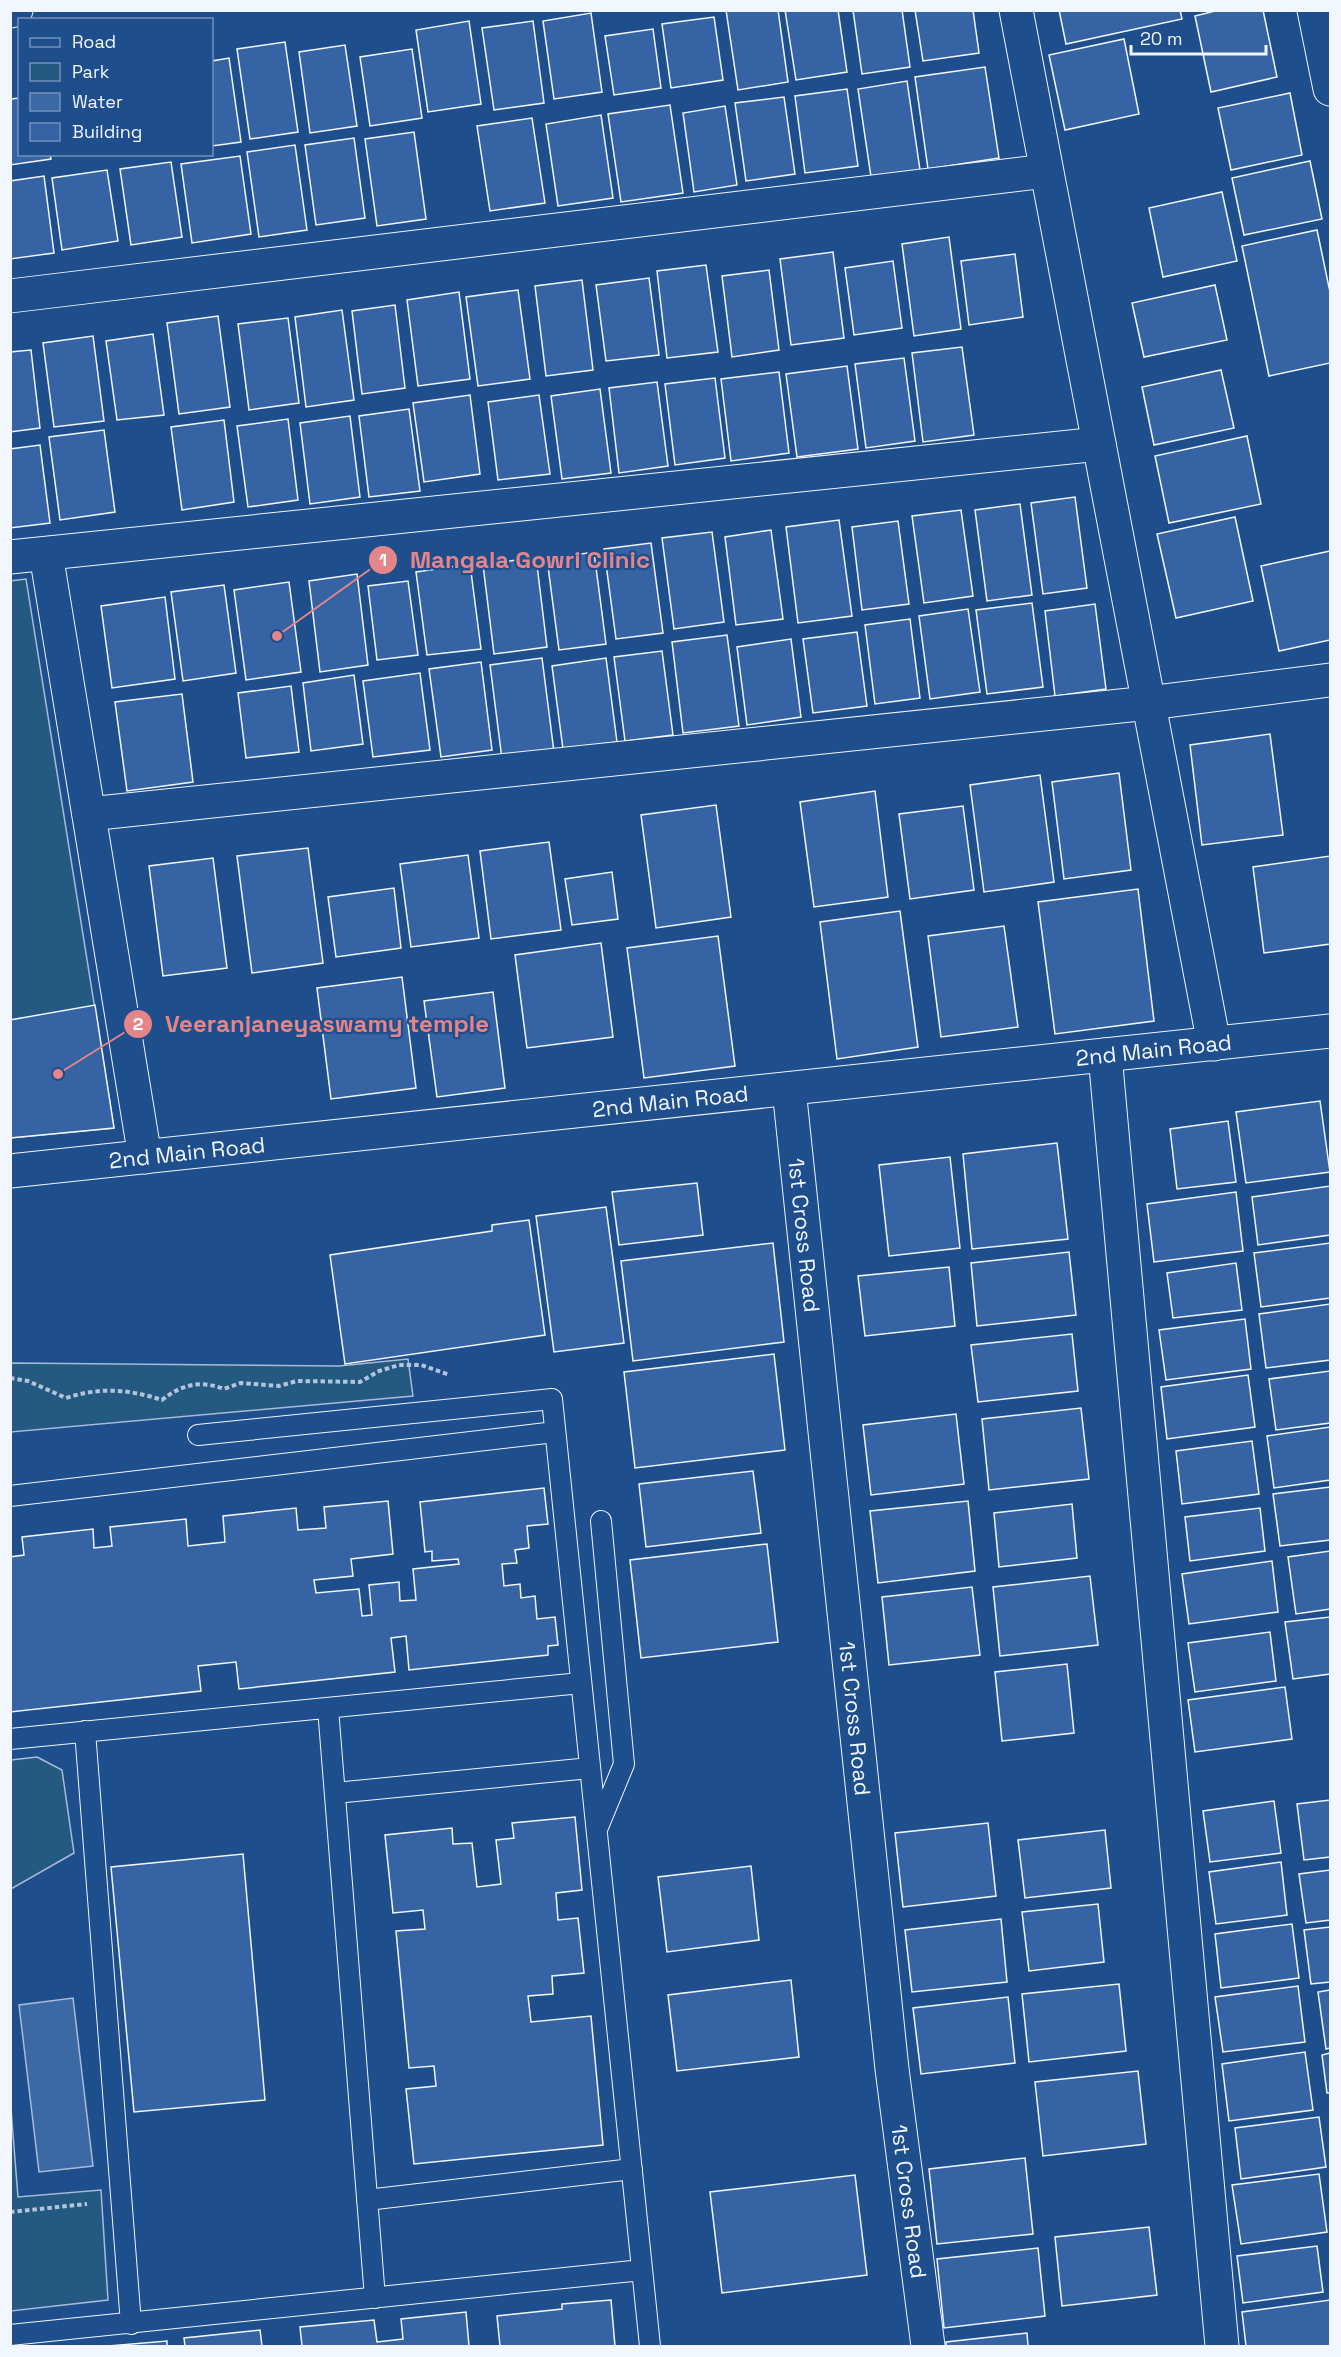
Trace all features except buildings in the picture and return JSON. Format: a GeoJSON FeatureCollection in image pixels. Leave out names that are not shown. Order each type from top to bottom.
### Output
{"type":"FeatureCollection","features":[{"type":"Feature","properties":{"kind":"street"},"geometry":{"type":"LineString","coordinates":[[10,11],[16,10]]}},
{"type":"Feature","properties":{"kind":"street"},"geometry":{"type":"LineString","coordinates":[[1016,10],[1214,1044]]}},
{"type":"Feature","properties":{"kind":"street"},"geometry":{"type":"LineString","coordinates":[[1314,10],[1329,75]]}},
{"type":"Feature","properties":{"kind":"street"},"geometry":{"type":"LineString","coordinates":[[10,296],[1046,171]]}},
{"type":"Feature","properties":{"kind":"street"},"geometry":{"type":"LineString","coordinates":[[10,557],[1099,444]]}},
{"type":"Feature","properties":{"kind":"street"},"geometry":{"type":"LineString","coordinates":[[46,554],[145,1157]]}},
{"type":"Feature","properties":{"kind":"street"},"geometry":{"type":"LineString","coordinates":[[89,814],[1149,703],[1330,680]]}},
{"type":"Feature","properties":{"kind":"street","name":"2nd Main Road"},"geometry":{"type":"LineString","coordinates":[[10,1171],[1330,1031]]}},
{"type":"Feature","properties":{"kind":"street"},"geometry":{"type":"LineString","coordinates":[[1106,1055],[1222,2346]]}},
{"type":"Feature","properties":{"kind":"street","name":"1st Cross Road"},"geometry":{"type":"LineString","coordinates":[[789,1089],[892,2069],[928,2346]]}},
{"type":"Feature","properties":{"kind":"lane"},"geometry":{"type":"LineString","coordinates":[[198,1435],[552,1399],[650,2346]]}},
{"type":"Feature","properties":{"kind":"lane"},"geometry":{"type":"LineString","coordinates":[[10,1496],[555,1432]]}},
{"type":"Feature","properties":{"kind":"lane"},"geometry":{"type":"LineString","coordinates":[[597,1830],[624,1764],[601,1521]]}},
{"type":"Feature","properties":{"kind":"lane"},"geometry":{"type":"LineString","coordinates":[[10,1738],[581,1683]]}},
{"type":"Feature","properties":{"kind":"lane"},"geometry":{"type":"LineString","coordinates":[[328,1708],[375,2298]]}},
{"type":"Feature","properties":{"kind":"lane"},"geometry":{"type":"LineString","coordinates":[[86,1731],[131,2324]]}},
{"type":"Feature","properties":{"kind":"lane"},"geometry":{"type":"LineString","coordinates":[[335,1793],[590,1768]]}},
{"type":"Feature","properties":{"kind":"lane"},"geometry":{"type":"LineString","coordinates":[[367,2200],[632,2169]]}},
{"type":"Feature","properties":{"kind":"lane"},"geometry":{"type":"LineString","coordinates":[[10,2335],[642,2270]]}},
{"type":"Feature","properties":{"kind":"path"},"geometry":{"type":"LineString","coordinates":[[10,1378],[28,1381],[66,1398],[88,1391],[112,1389],[138,1392],[162,1400],[178,1389],[197,1383],[211,1384],[224,1389],[241,1383],[279,1386],[297,1381],[360,1382],[379,1371],[399,1365],[421,1365],[439,1369],[455,1377],[478,1406]]}},
{"type":"Feature","properties":{"kind":"path"},"geometry":{"type":"LineString","coordinates":[[10,2212],[121,2201]]}},
{"type":"Feature","properties":{"kind":"green space"},"geometry":{"type":"Polygon","coordinates":[[[26,579],[114,1128],[11,1138],[10,581],[26,579]]]}},
{"type":"Feature","properties":{"kind":"green space"},"geometry":{"type":"Polygon","coordinates":[[[408,1359],[413,1396],[11,1432],[11,1363],[339,1366],[408,1359]]]}},
{"type":"Feature","properties":{"kind":"green space"},"geometry":{"type":"Polygon","coordinates":[[[37,1757],[62,1770],[74,1853],[11,1889],[11,1760],[37,1757]]]}},
{"type":"Feature","properties":{"kind":"green space"},"geometry":{"type":"Polygon","coordinates":[[[11,2109],[18,2197],[101,2190],[108,2300],[11,2311],[11,2109]]]}},
{"type":"Feature","properties":{"kind":"water"},"geometry":{"type":"Polygon","coordinates":[[[73,1998],[93,2166],[39,2172],[19,2005],[73,1998]]]}},
{"type":"Feature","properties":{"kind":"place","name":"Mangala Gowri Clinic"},"geometry":{"type":"Point","coordinates":[277,636]}},
{"type":"Feature","properties":{"kind":"place","name":"Veeranjaneyaswamy temple"},"geometry":{"type":"Point","coordinates":[58,1074]}}]}
